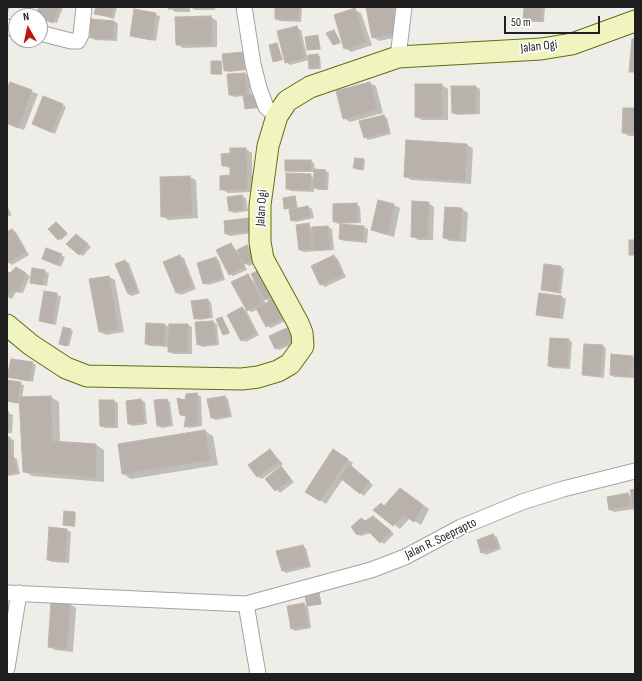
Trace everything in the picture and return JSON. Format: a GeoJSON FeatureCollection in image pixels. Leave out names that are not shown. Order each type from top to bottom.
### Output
{"type":"FeatureCollection","features":[{"type":"Feature","properties":{"kind":"street"},"geometry":{"type":"LineString","coordinates":[[48,35],[71,41],[78,41],[81,35],[84,7]]}},
{"type":"Feature","properties":{"kind":"street"},"geometry":{"type":"LineString","coordinates":[[244,7],[253,64],[259,88],[266,107],[277,116]]}},
{"type":"Feature","properties":{"kind":"street"},"geometry":{"type":"LineString","coordinates":[[398,57],[404,7]]}},
{"type":"Feature","properties":{"kind":"street","name":"Jalan Ogi"},"geometry":{"type":"LineString","coordinates":[[7,325],[31,345],[66,368],[87,376],[242,380],[278,371],[290,364],[303,346],[302,333],[298,323],[263,259],[260,242],[260,205],[268,146],[277,116],[287,101],[310,87],[398,57],[541,49],[572,44],[635,21]]}},
{"type":"Feature","properties":{"kind":"street","name":"Jalan R. Soeprapto"},"geometry":{"type":"LineString","coordinates":[[13,594],[246,604],[372,570],[405,557],[461,528],[522,502],[563,489],[635,471]]}},
{"type":"Feature","properties":{"kind":"street"},"geometry":{"type":"LineString","coordinates":[[7,668],[13,594]]}},
{"type":"Feature","properties":{"kind":"street"},"geometry":{"type":"LineString","coordinates":[[246,604],[258,674]]}},
{"type":"Feature","properties":{"kind":"building"},"geometry":{"type":"Polygon","coordinates":[[[59,7],[53,23],[48,21],[48,8],[39,8],[59,7]]]}},
{"type":"Feature","properties":{"kind":"building"},"geometry":{"type":"Polygon","coordinates":[[[96,7],[113,7],[111,17],[94,14],[96,7]]]}},
{"type":"Feature","properties":{"kind":"building"},"geometry":{"type":"Polygon","coordinates":[[[168,7],[184,7],[184,9],[168,9],[168,7]]]}},
{"type":"Feature","properties":{"kind":"building"},"geometry":{"type":"Polygon","coordinates":[[[275,7],[299,7],[298,20],[275,19],[275,7]]]}},
{"type":"Feature","properties":{"kind":"building"},"geometry":{"type":"Polygon","coordinates":[[[392,7],[397,33],[372,38],[366,8],[392,7]]]}},
{"type":"Feature","properties":{"kind":"building"},"geometry":{"type":"Polygon","coordinates":[[[524,7],[541,7],[541,21],[523,20],[524,7]]]}},
{"type":"Feature","properties":{"kind":"building"},"geometry":{"type":"Polygon","coordinates":[[[355,8],[366,42],[344,49],[334,15],[355,8]]]}},
{"type":"Feature","properties":{"kind":"building"},"geometry":{"type":"Polygon","coordinates":[[[134,9],[156,13],[152,40],[130,36],[134,9]]]}},
{"type":"Feature","properties":{"kind":"building"},"geometry":{"type":"Polygon","coordinates":[[[211,16],[212,44],[176,45],[175,17],[211,16]]]}},
{"type":"Feature","properties":{"kind":"building"},"geometry":{"type":"Polygon","coordinates":[[[91,19],[114,21],[113,39],[90,38],[91,19]]]}},
{"type":"Feature","properties":{"kind":"building"},"geometry":{"type":"Polygon","coordinates":[[[297,26],[305,58],[285,63],[277,31],[297,26]]]}},
{"type":"Feature","properties":{"kind":"building"},"geometry":{"type":"Polygon","coordinates":[[[334,30],[340,42],[333,45],[326,33],[334,30]]]}},
{"type":"Feature","properties":{"kind":"building"},"geometry":{"type":"Polygon","coordinates":[[[318,35],[320,49],[307,50],[305,37],[318,35]]]}},
{"type":"Feature","properties":{"kind":"building"},"geometry":{"type":"Polygon","coordinates":[[[632,39],[635,39],[635,72],[629,72],[632,39]]]}},
{"type":"Feature","properties":{"kind":"building"},"geometry":{"type":"Polygon","coordinates":[[[277,43],[282,59],[273,62],[269,45],[277,43]]]}},
{"type":"Feature","properties":{"kind":"building"},"geometry":{"type":"Polygon","coordinates":[[[243,52],[244,69],[224,71],[222,54],[243,52]]]}},
{"type":"Feature","properties":{"kind":"building"},"geometry":{"type":"Polygon","coordinates":[[[318,54],[319,68],[309,69],[308,55],[318,54]]]}},
{"type":"Feature","properties":{"kind":"building"},"geometry":{"type":"Polygon","coordinates":[[[211,61],[221,61],[221,74],[211,74],[211,61]]]}},
{"type":"Feature","properties":{"kind":"building"},"geometry":{"type":"Polygon","coordinates":[[[245,73],[247,94],[229,95],[227,74],[245,73]]]}},
{"type":"Feature","properties":{"kind":"building"},"geometry":{"type":"Polygon","coordinates":[[[10,82],[32,90],[18,128],[7,123],[7,89],[10,82]]]}},
{"type":"Feature","properties":{"kind":"building"},"geometry":{"type":"Polygon","coordinates":[[[370,82],[377,110],[343,119],[336,91],[370,82]]]}},
{"type":"Feature","properties":{"kind":"building"},"geometry":{"type":"Polygon","coordinates":[[[415,84],[442,84],[442,117],[415,117],[415,84]]]}},
{"type":"Feature","properties":{"kind":"building"},"geometry":{"type":"Polygon","coordinates":[[[451,86],[476,86],[476,113],[452,113],[451,86]]]}},
{"type":"Feature","properties":{"kind":"building"},"geometry":{"type":"Polygon","coordinates":[[[256,94],[258,107],[245,109],[243,95],[256,94]]]}},
{"type":"Feature","properties":{"kind":"building"},"geometry":{"type":"Polygon","coordinates":[[[43,96],[63,104],[51,132],[32,124],[43,96]]]}},
{"type":"Feature","properties":{"kind":"building"},"geometry":{"type":"Polygon","coordinates":[[[623,108],[635,108],[635,133],[622,133],[623,108]]]}},
{"type":"Feature","properties":{"kind":"building"},"geometry":{"type":"Polygon","coordinates":[[[384,115],[388,132],[364,138],[359,121],[384,115]]]}},
{"type":"Feature","properties":{"kind":"building"},"geometry":{"type":"Polygon","coordinates":[[[406,140],[467,144],[465,181],[404,177],[406,140]]]}},
{"type":"Feature","properties":{"kind":"building"},"geometry":{"type":"Polygon","coordinates":[[[230,148],[246,148],[247,189],[220,190],[220,176],[230,175],[230,166],[222,166],[221,154],[230,153],[230,148]]]}},
{"type":"Feature","properties":{"kind":"building"},"geometry":{"type":"Polygon","coordinates":[[[355,158],[364,159],[362,170],[353,168],[355,158]]]}},
{"type":"Feature","properties":{"kind":"building"},"geometry":{"type":"Polygon","coordinates":[[[285,160],[311,160],[311,170],[285,171],[285,160]]]}},
{"type":"Feature","properties":{"kind":"building"},"geometry":{"type":"Polygon","coordinates":[[[314,169],[326,170],[325,189],[313,188],[314,169]]]}},
{"type":"Feature","properties":{"kind":"building"},"geometry":{"type":"Polygon","coordinates":[[[286,173],[311,174],[310,190],[286,189],[286,173]]]}},
{"type":"Feature","properties":{"kind":"building"},"geometry":{"type":"Polygon","coordinates":[[[190,176],[192,215],[161,217],[160,177],[190,176]]]}},
{"type":"Feature","properties":{"kind":"building"},"geometry":{"type":"Polygon","coordinates":[[[242,195],[244,210],[229,211],[227,197],[242,195]]]}},
{"type":"Feature","properties":{"kind":"building"},"geometry":{"type":"Polygon","coordinates":[[[295,196],[297,207],[284,209],[283,198],[295,196]]]}},
{"type":"Feature","properties":{"kind":"building"},"geometry":{"type":"Polygon","coordinates":[[[378,200],[394,204],[388,234],[371,230],[378,200]]]}},
{"type":"Feature","properties":{"kind":"building"},"geometry":{"type":"Polygon","coordinates":[[[412,201],[429,202],[427,238],[411,237],[412,201]]]}},
{"type":"Feature","properties":{"kind":"building"},"geometry":{"type":"Polygon","coordinates":[[[357,203],[357,222],[333,222],[333,204],[357,203]]]}},
{"type":"Feature","properties":{"kind":"building"},"geometry":{"type":"Polygon","coordinates":[[[308,206],[310,216],[291,221],[289,210],[308,206]]]}},
{"type":"Feature","properties":{"kind":"building"},"geometry":{"type":"Polygon","coordinates":[[[445,207],[462,208],[460,240],[443,238],[445,207]]]}},
{"type":"Feature","properties":{"kind":"building"},"geometry":{"type":"Polygon","coordinates":[[[248,218],[250,231],[225,234],[224,221],[248,218]]]}},
{"type":"Feature","properties":{"kind":"building"},"geometry":{"type":"Polygon","coordinates":[[[56,222],[67,233],[58,240],[48,229],[56,222]]]}},
{"type":"Feature","properties":{"kind":"building"},"geometry":{"type":"Polygon","coordinates":[[[309,223],[312,249],[299,250],[296,225],[309,223]]]}},
{"type":"Feature","properties":{"kind":"building"},"geometry":{"type":"Polygon","coordinates":[[[340,224],[364,226],[363,241],[339,239],[340,224]]]}},
{"type":"Feature","properties":{"kind":"building"},"geometry":{"type":"Polygon","coordinates":[[[328,226],[330,249],[314,250],[312,227],[328,226]]]}},
{"type":"Feature","properties":{"kind":"building"},"geometry":{"type":"Polygon","coordinates":[[[12,229],[26,252],[8,263],[7,232],[12,229]]]}},
{"type":"Feature","properties":{"kind":"building"},"geometry":{"type":"Polygon","coordinates":[[[76,234],[88,244],[79,255],[66,244],[76,234]]]}},
{"type":"Feature","properties":{"kind":"building"},"geometry":{"type":"Polygon","coordinates":[[[629,240],[635,240],[635,255],[629,255],[629,240]]]}},
{"type":"Feature","properties":{"kind":"building"},"geometry":{"type":"Polygon","coordinates":[[[231,243],[244,267],[229,275],[216,250],[231,243]]]}},
{"type":"Feature","properties":{"kind":"building"},"geometry":{"type":"Polygon","coordinates":[[[247,245],[254,260],[244,264],[237,250],[247,245]]]}},
{"type":"Feature","properties":{"kind":"building"},"geometry":{"type":"Polygon","coordinates":[[[46,248],[62,254],[57,265],[42,259],[46,248]]]}},
{"type":"Feature","properties":{"kind":"building"},"geometry":{"type":"Polygon","coordinates":[[[180,255],[193,287],[176,293],[163,262],[180,255]]]}},
{"type":"Feature","properties":{"kind":"building"},"geometry":{"type":"Polygon","coordinates":[[[334,255],[343,275],[320,285],[311,266],[334,255]]]}},
{"type":"Feature","properties":{"kind":"building"},"geometry":{"type":"Polygon","coordinates":[[[216,257],[222,278],[203,284],[197,263],[216,257]]]}},
{"type":"Feature","properties":{"kind":"building"},"geometry":{"type":"Polygon","coordinates":[[[125,260],[137,290],[128,294],[115,264],[125,260]]]}},
{"type":"Feature","properties":{"kind":"building"},"geometry":{"type":"Polygon","coordinates":[[[544,264],[561,266],[558,292],[541,290],[544,264]]]}},
{"type":"Feature","properties":{"kind":"building"},"geometry":{"type":"Polygon","coordinates":[[[16,267],[26,273],[19,292],[12,291],[7,297],[7,272],[10,273],[16,267]]]}},
{"type":"Feature","properties":{"kind":"building"},"geometry":{"type":"Polygon","coordinates":[[[32,268],[45,270],[43,285],[30,283],[32,268]]]}},
{"type":"Feature","properties":{"kind":"building"},"geometry":{"type":"Polygon","coordinates":[[[263,268],[276,294],[264,300],[251,274],[263,268]]]}},
{"type":"Feature","properties":{"kind":"building"},"geometry":{"type":"Polygon","coordinates":[[[248,274],[263,302],[247,311],[231,282],[248,274]]]}},
{"type":"Feature","properties":{"kind":"building"},"geometry":{"type":"Polygon","coordinates":[[[109,276],[118,329],[99,332],[89,279],[109,276]]]}},
{"type":"Feature","properties":{"kind":"building"},"geometry":{"type":"Polygon","coordinates":[[[44,291],[57,293],[53,324],[39,321],[44,291]]]}},
{"type":"Feature","properties":{"kind":"building"},"geometry":{"type":"Polygon","coordinates":[[[539,293],[562,296],[559,318],[536,315],[539,293]]]}},
{"type":"Feature","properties":{"kind":"building"},"geometry":{"type":"Polygon","coordinates":[[[276,298],[285,317],[266,327],[256,308],[276,298]]]}},
{"type":"Feature","properties":{"kind":"building"},"geometry":{"type":"Polygon","coordinates":[[[208,299],[210,317],[194,319],[191,301],[208,299]]]}},
{"type":"Feature","properties":{"kind":"building"},"geometry":{"type":"Polygon","coordinates":[[[242,307],[256,333],[241,341],[227,315],[242,307]]]}},
{"type":"Feature","properties":{"kind":"building"},"geometry":{"type":"Polygon","coordinates":[[[222,317],[229,332],[223,335],[216,319],[222,317]]]}},
{"type":"Feature","properties":{"kind":"building"},"geometry":{"type":"Polygon","coordinates":[[[213,321],[216,343],[197,345],[195,322],[213,321]]]}},
{"type":"Feature","properties":{"kind":"building"},"geometry":{"type":"Polygon","coordinates":[[[146,323],[165,324],[164,345],[145,344],[146,323]]]}},
{"type":"Feature","properties":{"kind":"building"},"geometry":{"type":"Polygon","coordinates":[[[169,324],[188,324],[188,352],[168,352],[169,324]]]}},
{"type":"Feature","properties":{"kind":"building"},"geometry":{"type":"Polygon","coordinates":[[[291,326],[297,339],[275,349],[269,336],[291,326]]]}},
{"type":"Feature","properties":{"kind":"building"},"geometry":{"type":"Polygon","coordinates":[[[63,327],[71,329],[67,346],[59,344],[63,327]]]}},
{"type":"Feature","properties":{"kind":"building"},"geometry":{"type":"Polygon","coordinates":[[[550,338],[569,339],[567,367],[548,366],[550,338]]]}},
{"type":"Feature","properties":{"kind":"building"},"geometry":{"type":"Polygon","coordinates":[[[584,344],[603,345],[600,376],[582,375],[584,344]]]}},
{"type":"Feature","properties":{"kind":"building"},"geometry":{"type":"Polygon","coordinates":[[[611,354],[633,356],[631,377],[610,375],[611,354]]]}},
{"type":"Feature","properties":{"kind":"building"},"geometry":{"type":"Polygon","coordinates":[[[11,359],[33,362],[29,381],[7,377],[11,359]]]}},
{"type":"Feature","properties":{"kind":"building"},"geometry":{"type":"Polygon","coordinates":[[[7,380],[21,382],[17,403],[7,401],[7,380]]]}},
{"type":"Feature","properties":{"kind":"building"},"geometry":{"type":"Polygon","coordinates":[[[197,393],[198,424],[184,427],[186,416],[180,415],[177,398],[185,400],[186,394],[197,393]]]}},
{"type":"Feature","properties":{"kind":"building"},"geometry":{"type":"Polygon","coordinates":[[[51,396],[52,441],[96,444],[96,477],[23,472],[19,397],[51,396]]]}},
{"type":"Feature","properties":{"kind":"building"},"geometry":{"type":"Polygon","coordinates":[[[225,396],[229,415],[211,418],[207,399],[225,396]]]}},
{"type":"Feature","properties":{"kind":"building"},"geometry":{"type":"Polygon","coordinates":[[[141,399],[144,422],[128,424],[126,401],[141,399]]]}},
{"type":"Feature","properties":{"kind":"building"},"geometry":{"type":"Polygon","coordinates":[[[167,399],[170,425],[157,426],[154,400],[167,399]]]}},
{"type":"Feature","properties":{"kind":"building"},"geometry":{"type":"Polygon","coordinates":[[[99,400],[114,400],[115,426],[100,426],[99,400]]]}},
{"type":"Feature","properties":{"kind":"building"},"geometry":{"type":"Polygon","coordinates":[[[7,412],[9,412],[8,431],[7,431],[7,412]]]}},
{"type":"Feature","properties":{"kind":"building"},"geometry":{"type":"Polygon","coordinates":[[[205,430],[210,460],[122,474],[118,444],[205,430]]]}},
{"type":"Feature","properties":{"kind":"building"},"geometry":{"type":"Polygon","coordinates":[[[7,437],[10,437],[11,455],[7,455],[7,437]]]}},
{"type":"Feature","properties":{"kind":"building"},"geometry":{"type":"Polygon","coordinates":[[[270,449],[279,461],[257,477],[248,465],[270,449]]]}},
{"type":"Feature","properties":{"kind":"building"},"geometry":{"type":"Polygon","coordinates":[[[333,449],[348,459],[320,501],[305,492],[333,449]]]}},
{"type":"Feature","properties":{"kind":"building"},"geometry":{"type":"Polygon","coordinates":[[[13,455],[17,472],[7,474],[7,457],[13,455]]]}},
{"type":"Feature","properties":{"kind":"building"},"geometry":{"type":"Polygon","coordinates":[[[350,465],[370,482],[360,494],[339,477],[350,465]]]}},
{"type":"Feature","properties":{"kind":"building"},"geometry":{"type":"Polygon","coordinates":[[[281,466],[291,479],[275,491],[265,479],[281,466]]]}},
{"type":"Feature","properties":{"kind":"building"},"geometry":{"type":"Polygon","coordinates":[[[400,488],[423,505],[414,522],[404,515],[393,526],[373,510],[381,503],[384,506],[400,488]]]}},
{"type":"Feature","properties":{"kind":"building"},"geometry":{"type":"Polygon","coordinates":[[[635,489],[635,514],[630,490],[635,489]]]}},
{"type":"Feature","properties":{"kind":"building"},"geometry":{"type":"Polygon","coordinates":[[[628,493],[630,506],[609,510],[607,497],[628,493]]]}},
{"type":"Feature","properties":{"kind":"building"},"geometry":{"type":"Polygon","coordinates":[[[64,511],[75,512],[73,526],[63,525],[64,511]]]}},
{"type":"Feature","properties":{"kind":"building"},"geometry":{"type":"Polygon","coordinates":[[[373,516],[391,531],[380,543],[368,531],[357,535],[351,527],[361,518],[365,521],[373,516]]]}},
{"type":"Feature","properties":{"kind":"building"},"geometry":{"type":"Polygon","coordinates":[[[49,527],[67,529],[65,561],[47,560],[49,527]]]}},
{"type":"Feature","properties":{"kind":"building"},"geometry":{"type":"Polygon","coordinates":[[[493,534],[498,547],[481,553],[477,540],[493,534]]]}},
{"type":"Feature","properties":{"kind":"building"},"geometry":{"type":"Polygon","coordinates":[[[303,545],[308,565],[282,571],[276,551],[303,545]]]}},
{"type":"Feature","properties":{"kind":"building"},"geometry":{"type":"Polygon","coordinates":[[[319,593],[321,604],[307,606],[305,596],[319,593]]]}},
{"type":"Feature","properties":{"kind":"building"},"geometry":{"type":"Polygon","coordinates":[[[51,602],[70,603],[67,649],[48,647],[51,602]]]}},
{"type":"Feature","properties":{"kind":"building"},"geometry":{"type":"Polygon","coordinates":[[[304,603],[308,626],[291,629],[287,606],[304,603]]]}}]}
